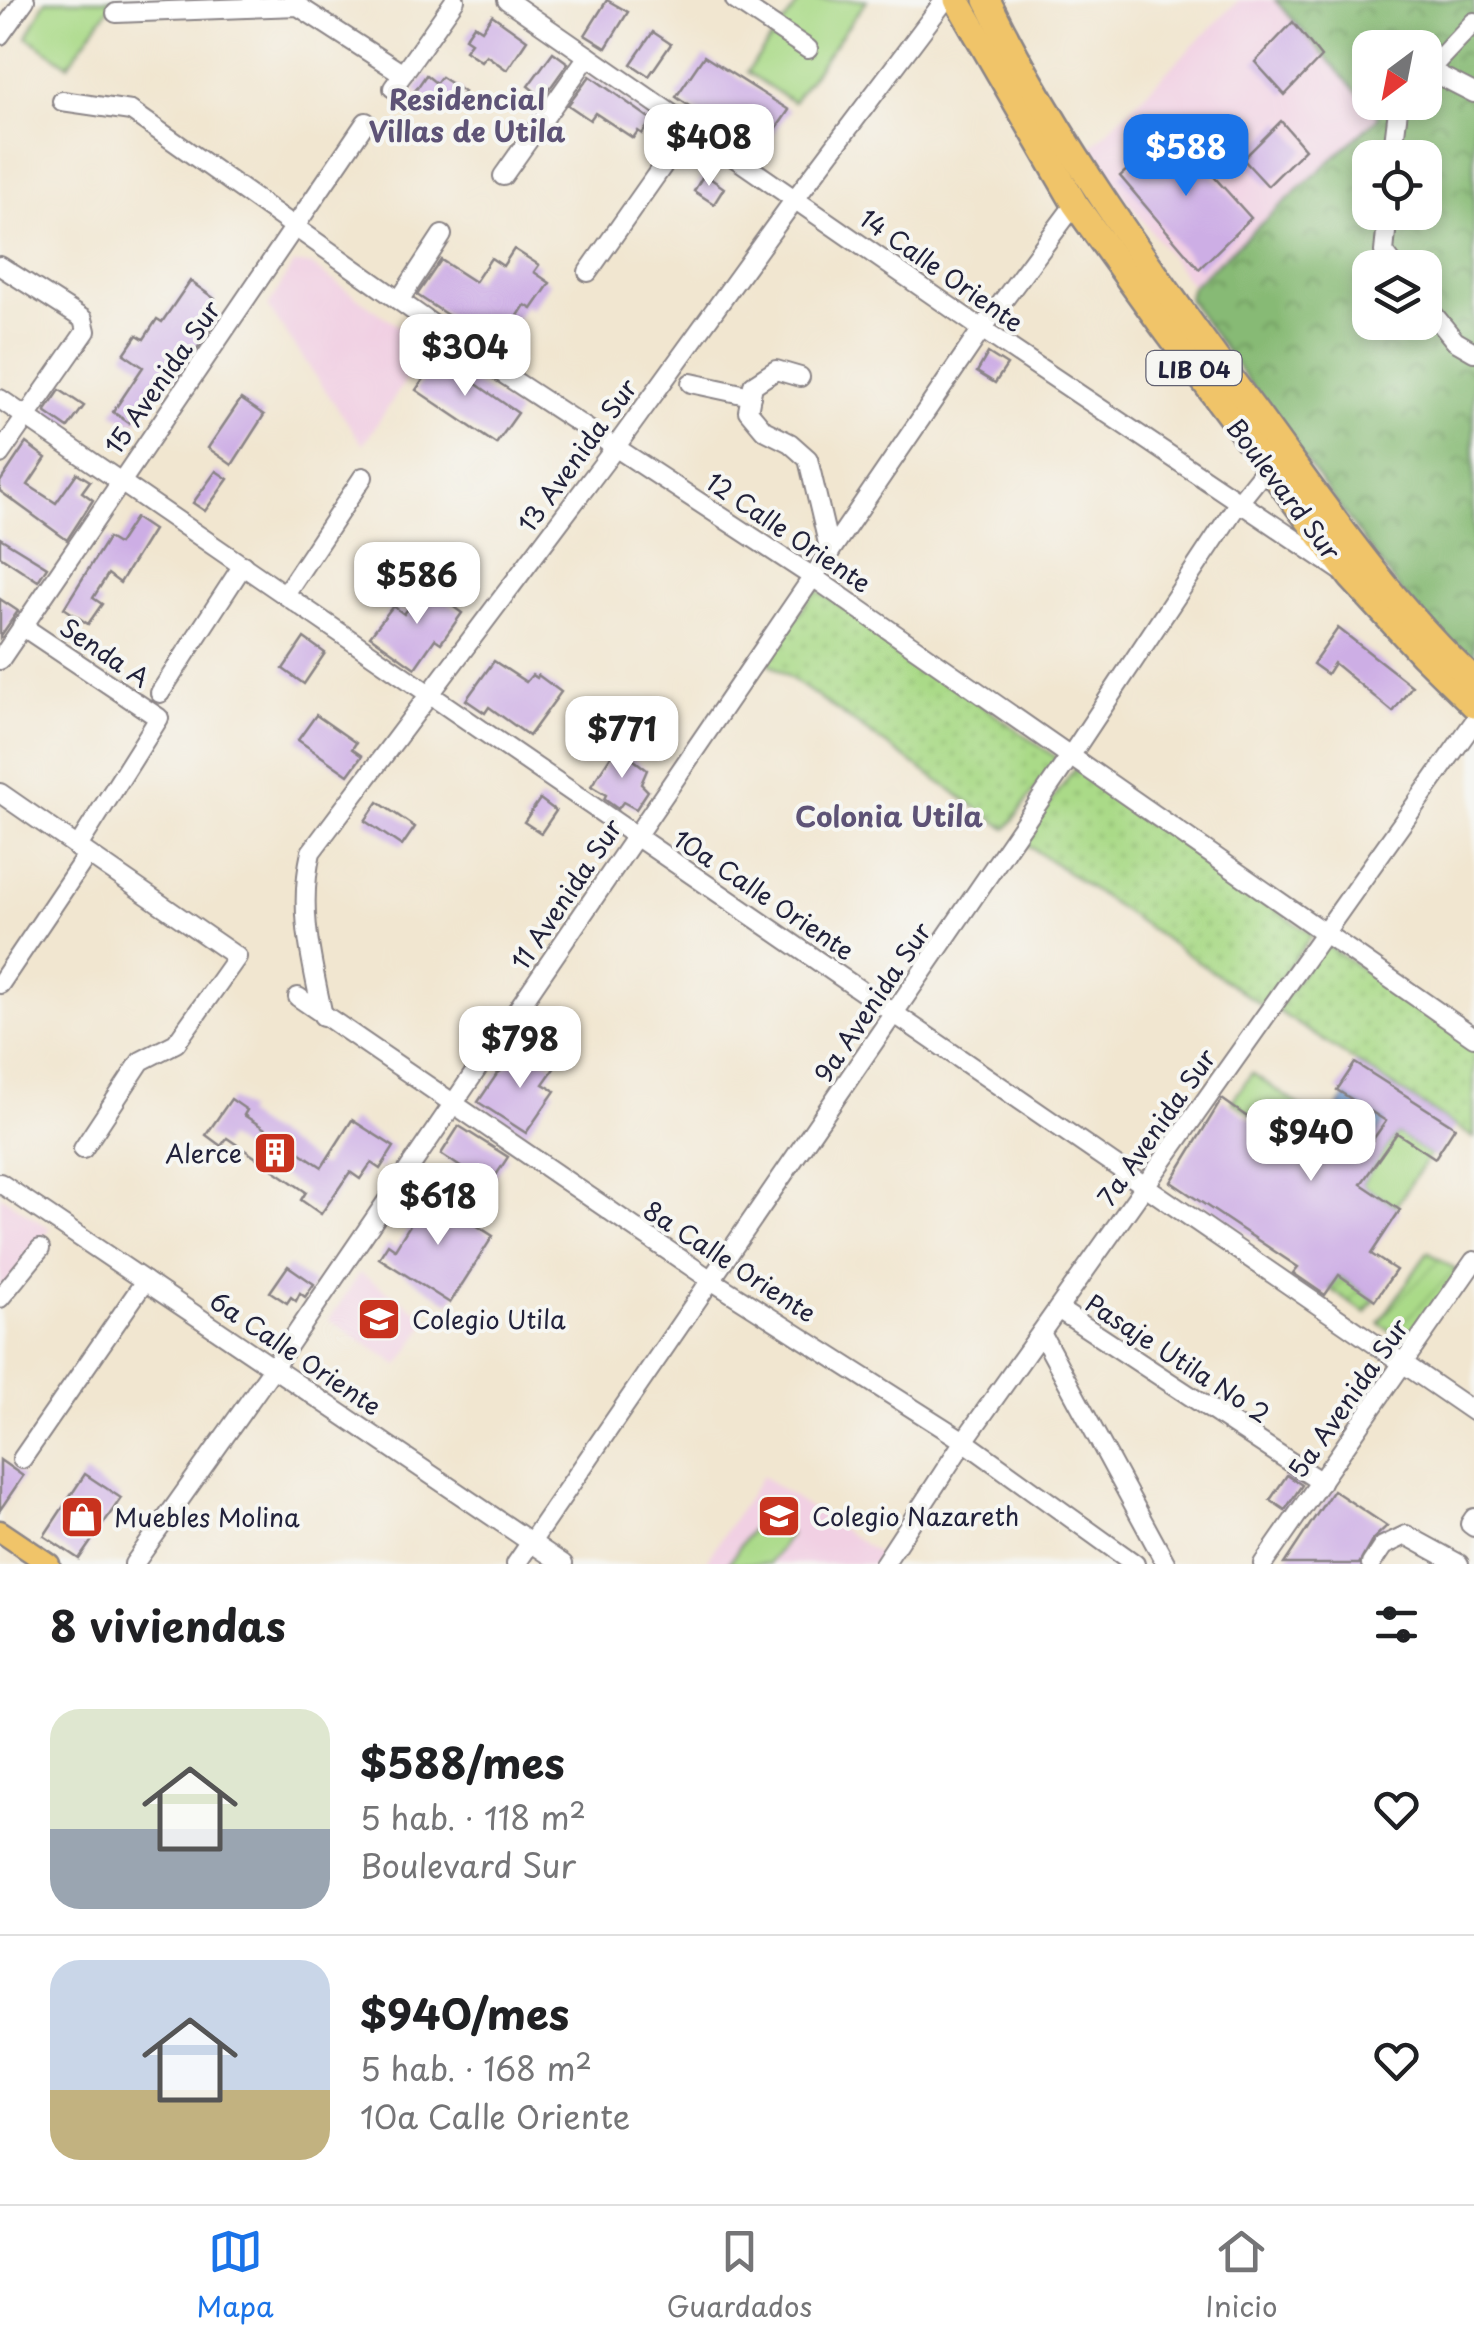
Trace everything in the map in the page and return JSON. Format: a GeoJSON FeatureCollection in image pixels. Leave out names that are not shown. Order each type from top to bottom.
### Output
{"type":"FeatureCollection","features":[{"type":"Feature","properties":{"kind":"highway","name":"Boulevard Sur"},"geometry":{"type":"LineString","coordinates":[[958,0],[1075,204],[1267,467],[1351,578],[1474,705]]}},
{"type":"Feature","properties":{"kind":"highway","name":"Boulevard Sur"},"geometry":{"type":"LineString","coordinates":[[987,0],[1021,69],[1090,184],[1170,297],[1398,603],[1474,681]]}},
{"type":"Feature","properties":{"kind":"main road"},"geometry":{"type":"LineString","coordinates":[[0,1531],[49,1564]]}},
{"type":"Feature","properties":{"kind":"street"},"geometry":{"type":"LineString","coordinates":[[0,35],[25,0]]}},
{"type":"Feature","properties":{"kind":"street"},"geometry":{"type":"LineString","coordinates":[[116,12],[298,6],[398,81],[455,0]]}},
{"type":"Feature","properties":{"kind":"street","name":"14 Calle Oriente"},"geometry":{"type":"LineString","coordinates":[[507,0],[982,329],[1351,578]]}},
{"type":"Feature","properties":{"kind":"street"},"geometry":{"type":"LineString","coordinates":[[735,0],[808,49]]}},
{"type":"Feature","properties":{"kind":"street","name":"13 Avenida Sur"},"geometry":{"type":"LineString","coordinates":[[323,1016],[306,929],[304,884],[311,852],[945,0]]}},
{"type":"Feature","properties":{"kind":"street"},"geometry":{"type":"LineString","coordinates":[[1442,56],[1474,22]]}},
{"type":"Feature","properties":{"kind":"street"},"geometry":{"type":"LineString","coordinates":[[503,176],[588,56]]}},
{"type":"Feature","properties":{"kind":"street"},"geometry":{"type":"LineString","coordinates":[[1442,79],[1474,93]]}},
{"type":"Feature","properties":{"kind":"street","name":"12 Calle Oriente"},"geometry":{"type":"LineString","coordinates":[[62,101],[132,111],[490,365],[813,576],[1474,1038]]}},
{"type":"Feature","properties":{"kind":"street","name":"15 Avenida Sur"},"geometry":{"type":"LineString","coordinates":[[0,660],[366,122]]}},
{"type":"Feature","properties":{"kind":"street"},"geometry":{"type":"LineString","coordinates":[[588,272],[690,127]]}},
{"type":"Feature","properties":{"kind":"street","name":"11 Avenida Sur"},"geometry":{"type":"LineString","coordinates":[[134,1564],[273,1368],[982,329],[1075,204]]}},
{"type":"Feature","properties":{"kind":"street"},"geometry":{"type":"LineString","coordinates":[[400,299],[442,235]]}},
{"type":"Feature","properties":{"kind":"street"},"geometry":{"type":"LineString","coordinates":[[0,266],[86,324],[86,332],[0,454]]}},
{"type":"Feature","properties":{"kind":"street"},"geometry":{"type":"LineString","coordinates":[[1442,325],[1455,341],[1474,352]]}},
{"type":"Feature","properties":{"kind":"street"},"geometry":{"type":"LineString","coordinates":[[800,378],[776,370],[753,384],[748,412],[764,430],[790,443],[808,459],[830,552]]}},
{"type":"Feature","properties":{"kind":"street"},"geometry":{"type":"LineString","coordinates":[[691,383],[751,396]]}},
{"type":"Feature","properties":{"kind":"street","name":"10a Calle Oriente"},"geometry":{"type":"LineString","coordinates":[[0,399],[1474,1412]]}},
{"type":"Feature","properties":{"kind":"street","name":"9a Avenida Sur"},"geometry":{"type":"LineString","coordinates":[[516,1564],[1049,788],[1239,502],[1267,467]]}},
{"type":"Feature","properties":{"kind":"street"},"geometry":{"type":"LineString","coordinates":[[285,594],[363,476]]}},
{"type":"Feature","properties":{"kind":"street"},"geometry":{"type":"LineString","coordinates":[[160,693],[243,565]]}},
{"type":"Feature","properties":{"kind":"street","name":"Senda A"},"geometry":{"type":"LineString","coordinates":[[22,626],[159,718],[82,851]]}},
{"type":"Feature","properties":{"kind":"street","name":"7a Avenida Sur"},"geometry":{"type":"LineString","coordinates":[[884,1564],[964,1441],[1474,722]]}},
{"type":"Feature","properties":{"kind":"street"},"geometry":{"type":"LineString","coordinates":[[0,793],[238,957],[176,1044],[141,1061],[84,1149]]}},
{"type":"Feature","properties":{"kind":"street"},"geometry":{"type":"LineString","coordinates":[[0,984],[82,851]]}},
{"type":"Feature","properties":{"kind":"street","name":"8a Calle Oriente"},"geometry":{"type":"LineString","coordinates":[[298,997],[711,1280],[964,1441],[1134,1564]]}},
{"type":"Feature","properties":{"kind":"street","name":"6a Calle Oriente"},"geometry":{"type":"LineString","coordinates":[[0,1183],[564,1564]]}},
{"type":"Feature","properties":{"kind":"street"},"geometry":{"type":"LineString","coordinates":[[0,1298],[40,1249]]}},
{"type":"Feature","properties":{"kind":"street","name":"5a Avenida Sur"},"geometry":{"type":"LineString","coordinates":[[1264,1564],[1474,1261]]}},
{"type":"Feature","properties":{"kind":"street"},"geometry":{"type":"LineString","coordinates":[[22,1460],[144,1281]]}},
{"type":"Feature","properties":{"kind":"street","name":"Pasaje Utila No 2"},"geometry":{"type":"LineString","coordinates":[[1058,1309],[1321,1482]]}},
{"type":"Feature","properties":{"kind":"street"},"geometry":{"type":"LineString","coordinates":[[1041,1332],[1166,1564]]}},
{"type":"Feature","properties":{"kind":"street"},"geometry":{"type":"LineString","coordinates":[[1474,1518],[1470,1524],[1474,1527]]}},
{"type":"Feature","properties":{"kind":"street"},"geometry":{"type":"LineString","coordinates":[[1370,1564],[1383,1546],[1406,1535],[1458,1564]]}},
{"type":"Feature","properties":{"kind":"shaded area"},"geometry":{"type":"Polygon","coordinates":[[[1239,0],[1275,0],[1352,87],[1352,120],[1376,120],[1192,286],[1089,149],[1239,0]]]}},
{"type":"Feature","properties":{"kind":"shaded area"},"geometry":{"type":"Polygon","coordinates":[[[293,264],[309,264],[428,347],[363,445],[268,307],[293,264]]]}},
{"type":"Feature","properties":{"kind":"shaded area"},"geometry":{"type":"Polygon","coordinates":[[[0,1195],[50,1229],[0,1292],[0,1195]]]}},
{"type":"Feature","properties":{"kind":"shaded area","name":"Colegio Utila"},"geometry":{"type":"Polygon","coordinates":[[[360,1273],[429,1319],[399,1365],[329,1320],[360,1273]]]}},
{"type":"Feature","properties":{"kind":"shaded area","name":"Colegio Nazareth"},"geometry":{"type":"Polygon","coordinates":[[[762,1476],[880,1555],[874,1564],[704,1564],[762,1476]]]}},
{"type":"Feature","properties":{"kind":"green space"},"geometry":{"type":"Polygon","coordinates":[[[46,0],[149,0],[109,8],[68,65],[27,37],[46,0]]]}},
{"type":"Feature","properties":{"kind":"green space"},"geometry":{"type":"Polygon","coordinates":[[[801,0],[867,0],[793,102],[747,72],[801,0]]]}},
{"type":"Feature","properties":{"kind":"green space"},"geometry":{"type":"Polygon","coordinates":[[[1275,0],[1474,0],[1474,668],[1404,596],[1188,299],[1192,286],[1352,141],[1352,230],[1442,230],[1442,140],[1354,140],[1376,120],[1442,120],[1442,30],[1352,30],[1352,87],[1275,0]]]}},
{"type":"Feature","properties":{"kind":"green space"},"geometry":{"type":"Polygon","coordinates":[[[816,589],[1057,758],[1007,829],[766,661],[816,589]]]}},
{"type":"Feature","properties":{"kind":"green space"},"geometry":{"type":"Polygon","coordinates":[[[1075,768],[1312,935],[1261,1005],[1023,842],[1075,768]]]}},
{"type":"Feature","properties":{"kind":"green space"},"geometry":{"type":"Polygon","coordinates":[[[1323,943],[1474,1045],[1474,1138],[1276,1010],[1323,943]]]}},
{"type":"Feature","properties":{"kind":"green space"},"geometry":{"type":"Polygon","coordinates":[[[1252,1073],[1317,1118],[1299,1148],[1232,1101],[1252,1073]]]}},
{"type":"Feature","properties":{"kind":"green space"},"geometry":{"type":"Polygon","coordinates":[[[1397,1133],[1430,1155],[1395,1207],[1361,1184],[1397,1133]]]}},
{"type":"Feature","properties":{"kind":"green space"},"geometry":{"type":"Polygon","coordinates":[[[1428,1252],[1459,1272],[1409,1343],[1379,1323],[1428,1252]]]}},
{"type":"Feature","properties":{"kind":"green space"},"geometry":{"type":"Polygon","coordinates":[[[1339,1275],[1375,1300],[1366,1313],[1330,1289],[1339,1275]]]}},
{"type":"Feature","properties":{"kind":"green space"},"geometry":{"type":"Polygon","coordinates":[[[761,1514],[790,1534],[770,1564],[728,1564],[761,1514]]]}},
{"type":"Feature","properties":{"kind":"water"},"geometry":{"type":"Polygon","coordinates":[[[1346,1096],[1386,1121],[1369,1145],[1330,1120],[1346,1096]]]}},
{"type":"Feature","properties":{"kind":"building"},"geometry":{"type":"Polygon","coordinates":[[[607,0],[628,12],[606,48],[585,35],[607,0]]]}},
{"type":"Feature","properties":{"kind":"building"},"geometry":{"type":"Polygon","coordinates":[[[492,15],[527,40],[507,70],[486,55],[481,61],[465,50],[471,42],[465,38],[474,25],[482,30],[492,15]]]}},
{"type":"Feature","properties":{"kind":"building"},"geometry":{"type":"Polygon","coordinates":[[[1293,22],[1321,57],[1285,95],[1255,62],[1293,22]]]}},
{"type":"Feature","properties":{"kind":"building"},"geometry":{"type":"Polygon","coordinates":[[[653,32],[671,44],[649,76],[631,64],[653,32]]]}},
{"type":"Feature","properties":{"kind":"building"},"geometry":{"type":"Polygon","coordinates":[[[553,52],[568,63],[543,98],[528,86],[553,52]]]}},
{"type":"Feature","properties":{"kind":"building"},"geometry":{"type":"Polygon","coordinates":[[[704,56],[789,110],[767,142],[754,133],[751,137],[741,131],[736,138],[676,97],[704,56]]]}},
{"type":"Feature","properties":{"kind":"building"},"geometry":{"type":"Polygon","coordinates":[[[426,75],[436,83],[441,77],[464,92],[454,107],[449,104],[445,111],[415,91],[426,75]]]}},
{"type":"Feature","properties":{"kind":"building"},"geometry":{"type":"Polygon","coordinates":[[[590,76],[652,120],[642,134],[638,131],[633,138],[595,113],[590,120],[568,105],[590,76]]]}},
{"type":"Feature","properties":{"kind":"building"},"geometry":{"type":"Polygon","coordinates":[[[1281,121],[1305,149],[1268,186],[1243,159],[1281,121]]]}},
{"type":"Feature","properties":{"kind":"building"},"geometry":{"type":"Polygon","coordinates":[[[1172,130],[1251,218],[1199,269],[1120,176],[1172,130]]]}},
{"type":"Feature","properties":{"kind":"building"},"geometry":{"type":"Polygon","coordinates":[[[704,174],[724,188],[714,204],[694,191],[704,174]]]}},
{"type":"Feature","properties":{"kind":"building"},"geometry":{"type":"Polygon","coordinates":[[[514,249],[539,265],[534,272],[550,283],[532,309],[525,305],[495,351],[417,295],[441,260],[475,282],[491,258],[503,266],[514,249]]]}},
{"type":"Feature","properties":{"kind":"building"},"geometry":{"type":"Polygon","coordinates":[[[190,281],[215,299],[199,322],[210,330],[177,378],[167,371],[136,422],[132,419],[129,423],[113,412],[143,367],[124,354],[137,335],[144,339],[157,319],[162,322],[190,281]]]}},
{"type":"Feature","properties":{"kind":"building"},"geometry":{"type":"Polygon","coordinates":[[[988,353],[1007,365],[995,383],[977,372],[988,353]]]}},
{"type":"Feature","properties":{"kind":"building"},"geometry":{"type":"Polygon","coordinates":[[[433,354],[518,413],[496,444],[416,390],[423,380],[417,376],[433,354]]]}},
{"type":"Feature","properties":{"kind":"building"},"geometry":{"type":"Polygon","coordinates":[[[60,390],[84,406],[68,428],[45,412],[60,390]]]}},
{"type":"Feature","properties":{"kind":"building"},"geometry":{"type":"Polygon","coordinates":[[[241,399],[264,415],[232,465],[208,448],[241,399]]]}},
{"type":"Feature","properties":{"kind":"building"},"geometry":{"type":"Polygon","coordinates":[[[26,443],[46,458],[28,485],[56,503],[77,473],[90,481],[82,492],[93,500],[67,540],[0,491],[0,482],[26,443]]]}},
{"type":"Feature","properties":{"kind":"building"},"geometry":{"type":"Polygon","coordinates":[[[216,471],[228,479],[205,511],[193,503],[216,471]]]}},
{"type":"Feature","properties":{"kind":"building"},"geometry":{"type":"Polygon","coordinates":[[[135,518],[153,530],[120,583],[108,574],[93,598],[102,604],[88,624],[64,608],[108,538],[118,544],[135,518]]]}},
{"type":"Feature","properties":{"kind":"building"},"geometry":{"type":"Polygon","coordinates":[[[0,538],[47,567],[38,581],[0,556],[0,538]]]}},
{"type":"Feature","properties":{"kind":"building"},"geometry":{"type":"Polygon","coordinates":[[[425,586],[462,613],[441,643],[435,639],[415,668],[370,636],[393,606],[404,614],[425,586]]]}},
{"type":"Feature","properties":{"kind":"building"},"geometry":{"type":"Polygon","coordinates":[[[0,599],[18,611],[0,637],[0,599]]]}},
{"type":"Feature","properties":{"kind":"building"},"geometry":{"type":"Polygon","coordinates":[[[1338,628],[1412,686],[1393,712],[1334,663],[1327,674],[1313,664],[1338,628]]]}},
{"type":"Feature","properties":{"kind":"building"},"geometry":{"type":"Polygon","coordinates":[[[304,638],[325,653],[304,684],[283,669],[304,638]]]}},
{"type":"Feature","properties":{"kind":"building"},"geometry":{"type":"Polygon","coordinates":[[[494,661],[526,682],[532,675],[538,675],[561,692],[529,736],[489,707],[485,713],[466,700],[494,661]]]}},
{"type":"Feature","properties":{"kind":"building"},"geometry":{"type":"Polygon","coordinates":[[[316,715],[356,743],[352,749],[362,756],[348,775],[298,740],[316,715]]]}},
{"type":"Feature","properties":{"kind":"building"},"geometry":{"type":"Polygon","coordinates":[[[617,747],[647,770],[641,784],[648,791],[636,809],[623,802],[618,809],[591,786],[617,747]]]}},
{"type":"Feature","properties":{"kind":"building"},"geometry":{"type":"Polygon","coordinates":[[[540,799],[556,811],[541,833],[524,822],[540,799]]]}},
{"type":"Feature","properties":{"kind":"building"},"geometry":{"type":"Polygon","coordinates":[[[378,802],[415,827],[402,846],[365,821],[378,802]]]}},
{"type":"Feature","properties":{"kind":"building"},"geometry":{"type":"Polygon","coordinates":[[[528,1050],[555,1067],[543,1084],[555,1091],[526,1133],[478,1102],[497,1074],[528,1050]]]}},
{"type":"Feature","properties":{"kind":"building"},"geometry":{"type":"Polygon","coordinates":[[[1355,1063],[1455,1127],[1435,1158],[1397,1133],[1361,1184],[1400,1210],[1371,1254],[1396,1270],[1375,1300],[1339,1275],[1325,1295],[1293,1273],[1298,1267],[1171,1182],[1222,1099],[1298,1153],[1322,1115],[1369,1145],[1386,1121],[1337,1090],[1355,1063]]]}},
{"type":"Feature","properties":{"kind":"building","name":"Alerce"},"geometry":{"type":"Polygon","coordinates":[[[231,1099],[247,1110],[244,1115],[322,1167],[352,1120],[394,1147],[380,1169],[371,1163],[360,1179],[350,1172],[321,1214],[301,1200],[306,1192],[227,1138],[221,1146],[206,1135],[231,1099]]]}},
{"type":"Feature","properties":{"kind":"building"},"geometry":{"type":"Polygon","coordinates":[[[459,1126],[508,1157],[489,1186],[441,1154],[459,1126]]]}},
{"type":"Feature","properties":{"kind":"building"},"geometry":{"type":"Polygon","coordinates":[[[421,1190],[493,1236],[450,1303],[379,1258],[388,1244],[395,1249],[420,1209],[412,1204],[421,1190]]]}},
{"type":"Feature","properties":{"kind":"building"},"geometry":{"type":"Polygon","coordinates":[[[288,1266],[314,1284],[305,1297],[300,1293],[296,1301],[291,1297],[287,1303],[270,1292],[288,1266]]]}},
{"type":"Feature","properties":{"kind":"building"},"geometry":{"type":"Polygon","coordinates":[[[0,1460],[23,1476],[0,1510],[0,1460]]]}},
{"type":"Feature","properties":{"kind":"building","name":"Muebles Molina"},"geometry":{"type":"Polygon","coordinates":[[[85,1474],[121,1498],[79,1559],[44,1536],[85,1474]]]}},
{"type":"Feature","properties":{"kind":"building"},"geometry":{"type":"Polygon","coordinates":[[[1287,1475],[1302,1485],[1285,1510],[1270,1500],[1287,1475]]]}},
{"type":"Feature","properties":{"kind":"building"},"geometry":{"type":"Polygon","coordinates":[[[1333,1490],[1387,1526],[1373,1539],[1359,1564],[1284,1564],[1333,1490]]]}},
{"type":"Feature","properties":{"kind":"place","name":"Alerce"},"geometry":{"type":"Point","coordinates":[275,1153]}},
{"type":"Feature","properties":{"kind":"place","name":"Colegio Utila"},"geometry":{"type":"Point","coordinates":[379,1319]}},
{"type":"Feature","properties":{"kind":"place","name":"Colegio Nazareth"},"geometry":{"type":"Point","coordinates":[779,1516]}},
{"type":"Feature","properties":{"kind":"place","name":"Muebles Molina"},"geometry":{"type":"Point","coordinates":[82,1517]}},
{"type":"Feature","properties":{"kind":"district","name":"Residencial Villas de Utila"},"geometry":{"type":"Point","coordinates":[467,114]}},
{"type":"Feature","properties":{"kind":"district","name":"Colonia Utila"},"geometry":{"type":"Point","coordinates":[889,815]}}]}
